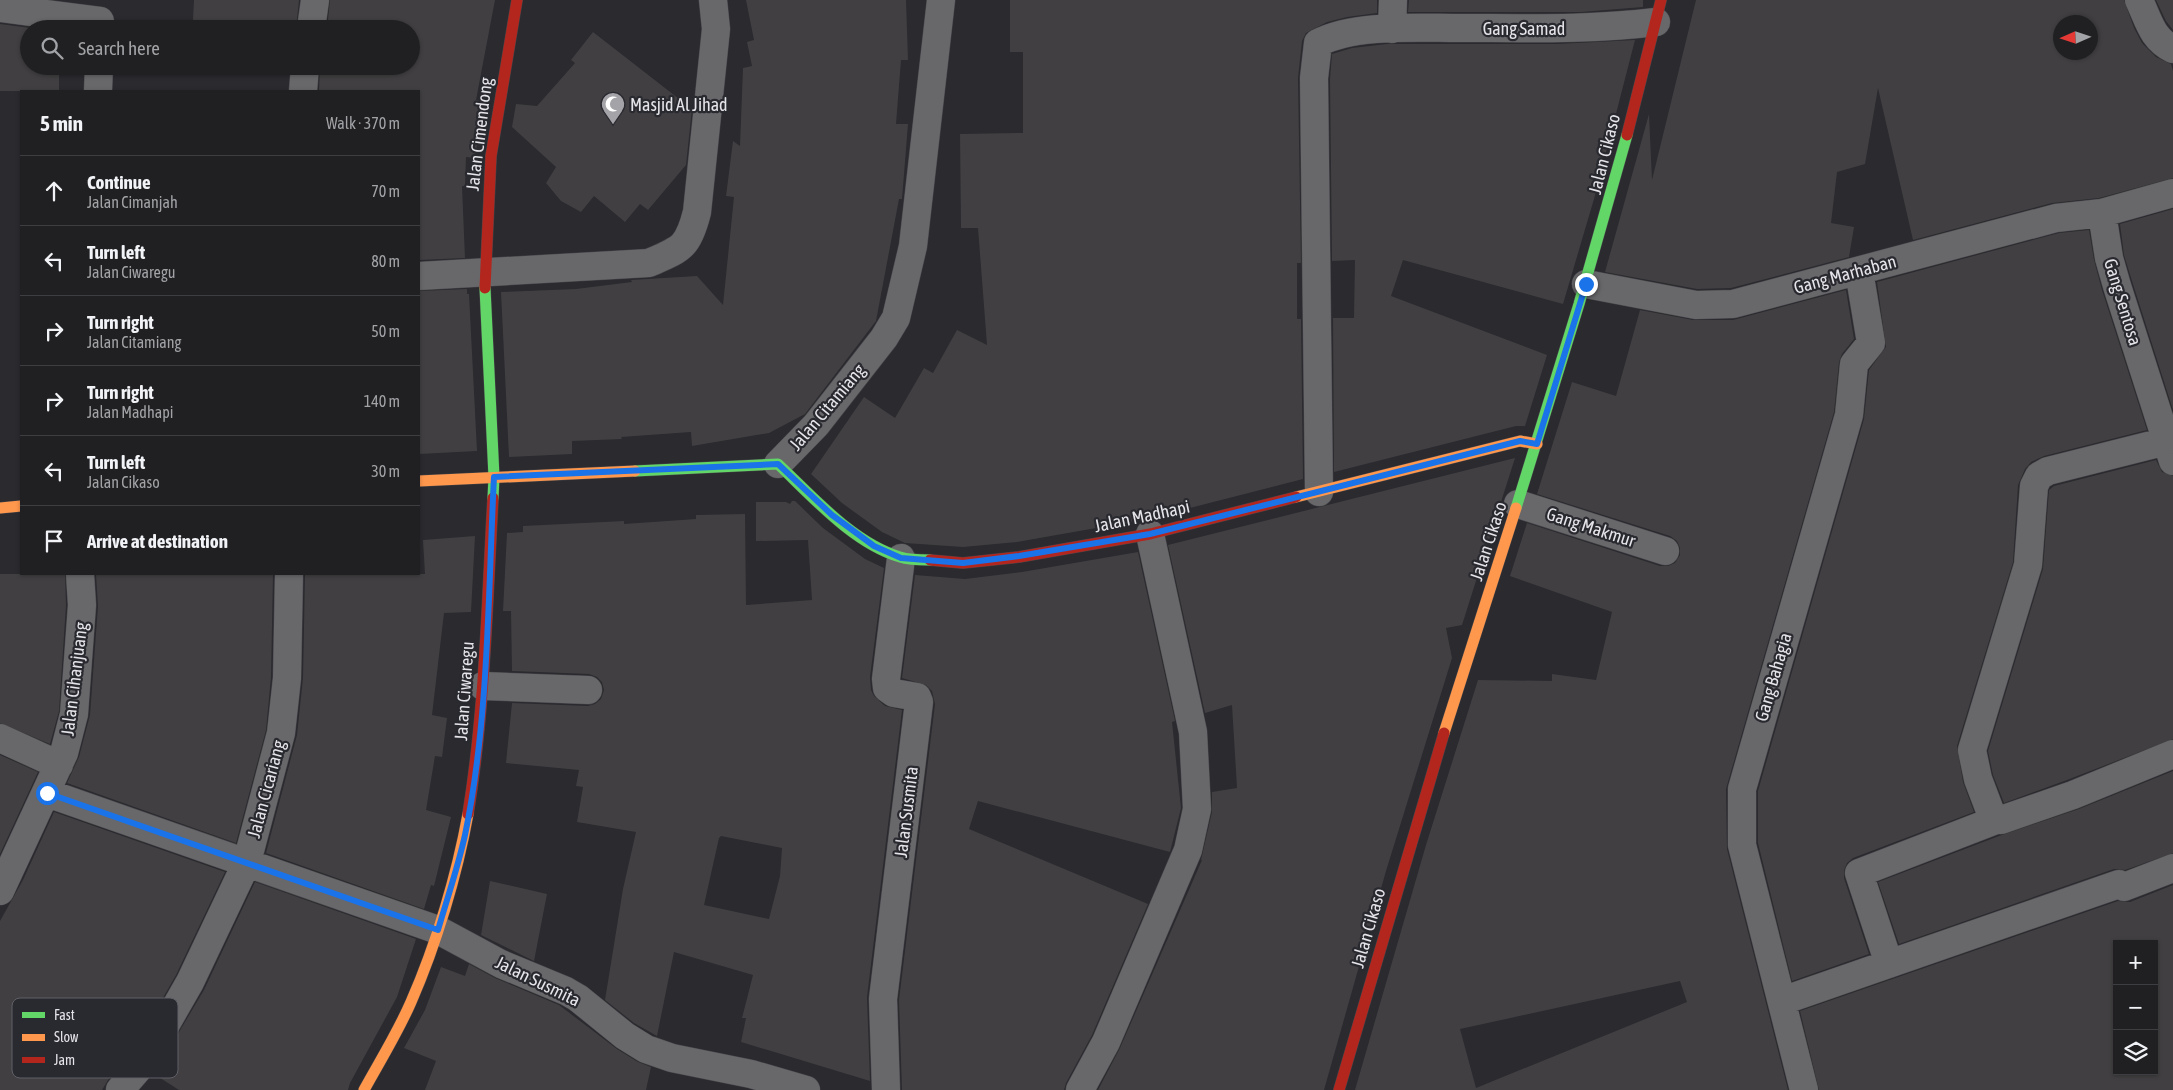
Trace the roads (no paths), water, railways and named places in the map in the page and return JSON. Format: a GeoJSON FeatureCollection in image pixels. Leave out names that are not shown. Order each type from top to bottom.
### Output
{"type":"FeatureCollection","features":[{"type":"Feature","properties":{"kind":"street"},"geometry":{"type":"LineString","coordinates":[[312,20],[315,0]]}},
{"type":"Feature","properties":{"kind":"street","name":"Jalan Cimendong"},"geometry":{"type":"LineString","coordinates":[[484,273],[491,156],[517,0]]}},
{"type":"Feature","properties":{"kind":"street"},"geometry":{"type":"LineString","coordinates":[[420,276],[649,263],[680,249],[692,232],[697,212],[716,29],[713,0]]}},
{"type":"Feature","properties":{"kind":"street","name":"Jalan Citamiang"},"geometry":{"type":"LineString","coordinates":[[420,481],[778,464],[816,425],[884,338],[896,318],[913,246],[942,0]]}},
{"type":"Feature","properties":{"kind":"street"},"geometry":{"type":"LineString","coordinates":[[1392,29],[1393,0]]}},
{"type":"Feature","properties":{"kind":"street"},"geometry":{"type":"LineString","coordinates":[[2139,0],[2156,37],[2164,46],[2173,49]]}},
{"type":"Feature","properties":{"kind":"street"},"geometry":{"type":"LineString","coordinates":[[0,8],[102,17]]}},
{"type":"Feature","properties":{"kind":"street","name":"Gang Samad"},"geometry":{"type":"LineString","coordinates":[[1319,492],[1314,78],[1318,43],[1333,35],[1392,29],[1611,28],[1659,11]]}},
{"type":"Feature","properties":{"kind":"street","name":"Jalan Cikaso"},"geometry":{"type":"LineString","coordinates":[[1339,1090],[1422,806],[1537,444],[1608,210],[1659,11]]}},
{"type":"Feature","properties":{"kind":"street"},"geometry":{"type":"LineString","coordinates":[[98,90],[99,75]]}},
{"type":"Feature","properties":{"kind":"street"},"geometry":{"type":"LineString","coordinates":[[304,90],[305,75]]}},
{"type":"Feature","properties":{"kind":"street"},"geometry":{"type":"LineString","coordinates":[[2102,213],[2173,193]]}},
{"type":"Feature","properties":{"kind":"street","name":"Gang Marhaban"},"geometry":{"type":"LineString","coordinates":[[1586,284],[1696,305],[1732,304],[2056,218],[2102,213]]}},
{"type":"Feature","properties":{"kind":"street","name":"Gang Sentosa"},"geometry":{"type":"LineString","coordinates":[[2102,213],[2109,258],[2117,286],[2170,451]]}},
{"type":"Feature","properties":{"kind":"street","name":"Gang Bahagia"},"geometry":{"type":"LineString","coordinates":[[1804,1090],[1742,845],[1742,789],[1849,415],[1854,364],[1871,344],[1859,271]]}},
{"type":"Feature","properties":{"kind":"street","name":"Jalan Ciwaregu"},"geometry":{"type":"LineString","coordinates":[[364,1090],[411,1003],[438,930],[464,836],[477,758],[484,686],[494,477],[484,273]]}},
{"type":"Feature","properties":{"kind":"street","name":"Jalan Madhapi"},"geometry":{"type":"LineString","coordinates":[[778,464],[832,515],[874,546],[901,558],[963,563],[1019,556],[1150,534],[1520,441],[1537,444]]}},
{"type":"Feature","properties":{"kind":"street"},"geometry":{"type":"LineString","coordinates":[[1996,820],[1992,816],[1978,779],[1972,750],[2028,565],[2034,486],[2039,476],[2048,471],[2170,451]]}},
{"type":"Feature","properties":{"kind":"street","name":"Gang Makmur"},"geometry":{"type":"LineString","coordinates":[[1518,504],[1665,551]]}},
{"type":"Feature","properties":{"kind":"street"},"geometry":{"type":"LineString","coordinates":[[0,508],[20,506]]}},
{"type":"Feature","properties":{"kind":"street"},"geometry":{"type":"LineString","coordinates":[[1080,1090],[1106,1042],[1188,850],[1197,809],[1193,732],[1150,534]]}},
{"type":"Feature","properties":{"kind":"street","name":"Jalan Susmita"},"geometry":{"type":"LineString","coordinates":[[886,1090],[882,998],[919,702],[917,697],[894,693],[888,688],[886,679],[901,558]]}},
{"type":"Feature","properties":{"kind":"street","name":"Jalan Cihanjuang"},"geometry":{"type":"LineString","coordinates":[[0,890],[59,765],[74,714],[82,605],[80,575]]}},
{"type":"Feature","properties":{"kind":"street","name":"Jalan Cicariang"},"geometry":{"type":"LineString","coordinates":[[178,1003],[247,862],[281,733],[287,678],[289,575]]}},
{"type":"Feature","properties":{"kind":"street"},"geometry":{"type":"LineString","coordinates":[[484,686],[588,690]]}},
{"type":"Feature","properties":{"kind":"street"},"geometry":{"type":"LineString","coordinates":[[0,738],[59,765]]}},
{"type":"Feature","properties":{"kind":"street"},"geometry":{"type":"LineString","coordinates":[[1890,964],[1858,873],[1996,820],[2001,820],[2073,794],[2173,754]]}},
{"type":"Feature","properties":{"kind":"street","name":"Jalan Susmita"},"geometry":{"type":"LineString","coordinates":[[47,793],[438,930],[501,964],[566,991],[578,998],[625,1036],[646,1049],[672,1058],[751,1074],[806,1090]]}},
{"type":"Feature","properties":{"kind":"street"},"geometry":{"type":"LineString","coordinates":[[1782,1001],[2119,884],[2124,887],[2173,868]]}},
{"type":"Feature","properties":{"kind":"street","name":"Jalan Cicariang"},"geometry":{"type":"LineString","coordinates":[[120,1090],[131,1078]]}},
{"type":"Feature","properties":{"kind":"place","name":"Masjid Al Jihad"},"geometry":{"type":"Point","coordinates":[613,125]}}]}
